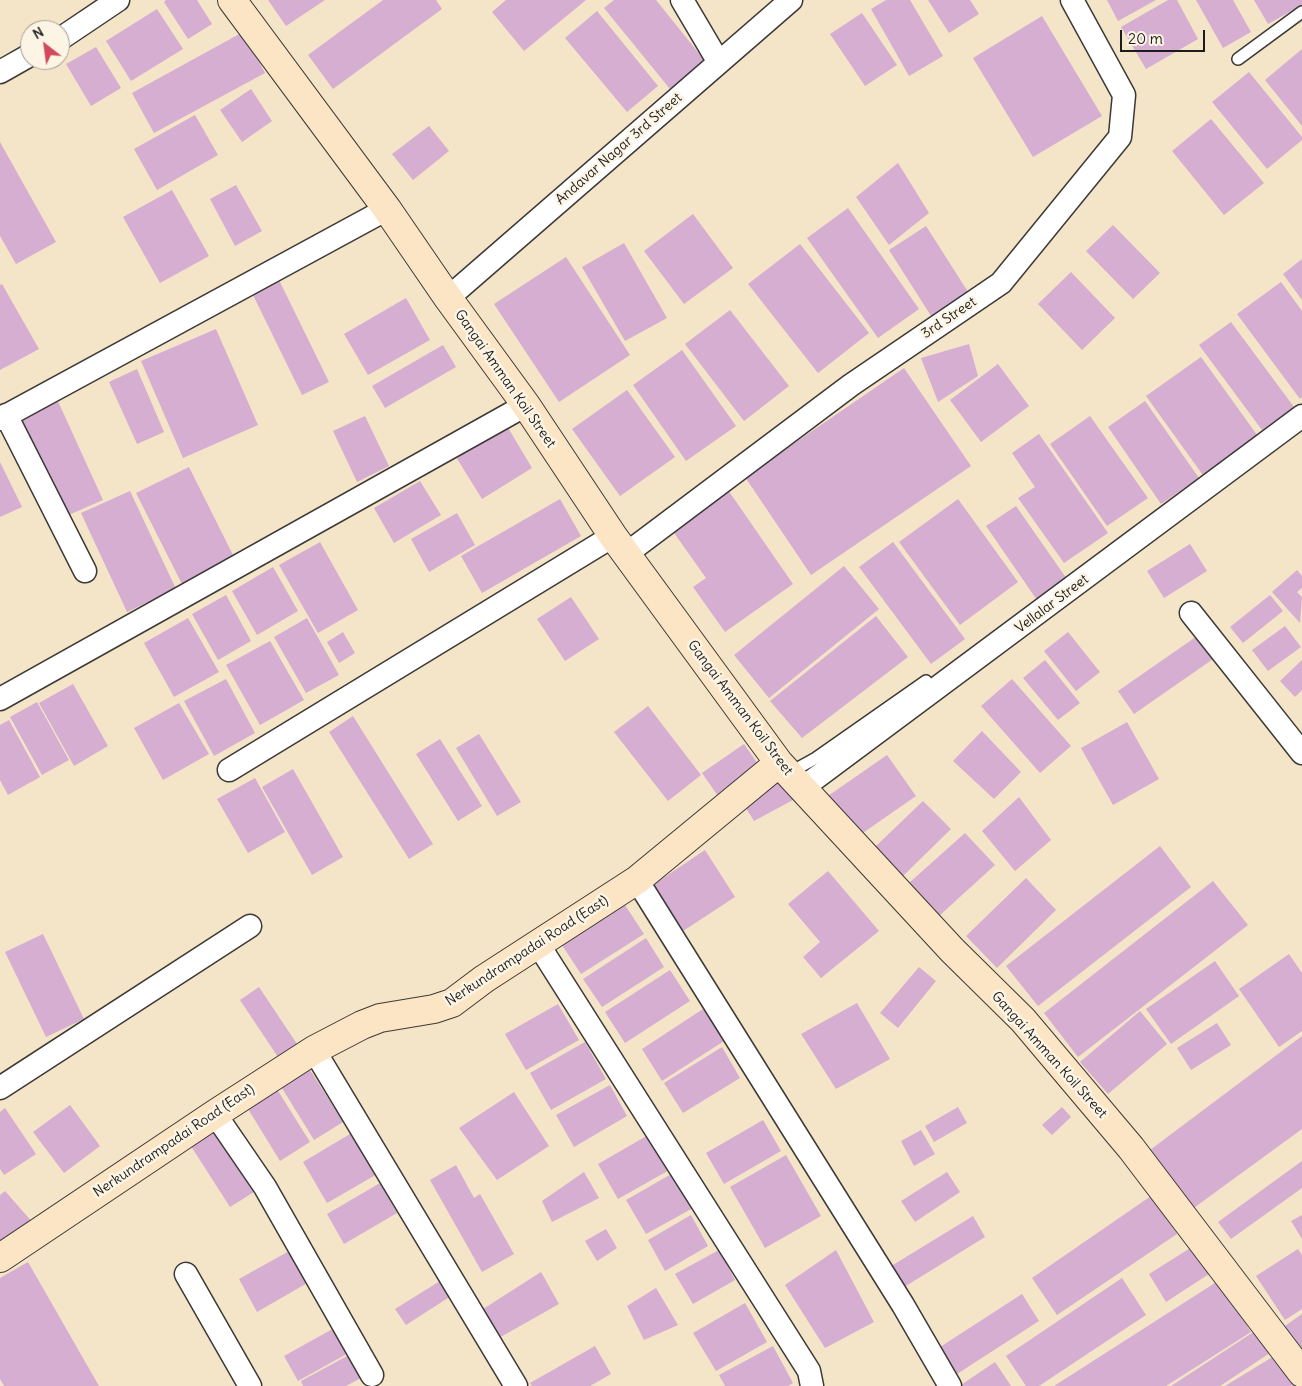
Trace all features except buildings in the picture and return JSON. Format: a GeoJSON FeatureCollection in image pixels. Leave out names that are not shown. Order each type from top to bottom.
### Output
{"type":"FeatureCollection","features":[{"type":"Feature","properties":{"kind":"street"},"geometry":{"type":"LineString","coordinates":[[70,32],[118,0]]}},
{"type":"Feature","properties":{"kind":"street","name":"Gangai Amman Koil Street"},"geometry":{"type":"LineString","coordinates":[[232,0],[387,209],[448,298],[526,405],[619,545],[789,776],[952,950],[1023,1020],[1131,1148],[1302,1373]]}},
{"type":"Feature","properties":{"kind":"street"},"geometry":{"type":"LineString","coordinates":[[682,0],[718,61]]}},
{"type":"Feature","properties":{"kind":"street","name":"Andavar Nagar 3rd Street"},"geometry":{"type":"LineString","coordinates":[[448,298],[718,61],[791,0]]}},
{"type":"Feature","properties":{"kind":"street","name":"3rd Street"},"geometry":{"type":"LineString","coordinates":[[229,770],[619,545],[1001,282],[1120,137],[1124,95],[1072,0]]}},
{"type":"Feature","properties":{"kind":"street"},"geometry":{"type":"LineString","coordinates":[[0,72],[20,61]]}},
{"type":"Feature","properties":{"kind":"street"},"geometry":{"type":"LineString","coordinates":[[85,571],[3,417],[387,209]]}},
{"type":"Feature","properties":{"kind":"street"},"geometry":{"type":"LineString","coordinates":[[0,699],[526,405]]}},
{"type":"Feature","properties":{"kind":"street","name":"Vellalar Street"},"geometry":{"type":"LineString","coordinates":[[789,776],[1302,416]]}},
{"type":"Feature","properties":{"kind":"street"},"geometry":{"type":"LineString","coordinates":[[1191,613],[1302,754]]}},
{"type":"Feature","properties":{"kind":"street","name":"Nerkundrampadai Road (East)"},"geometry":{"type":"LineString","coordinates":[[0,1258],[314,1050],[362,1025],[380,1018],[434,1009],[452,1003],[484,979],[637,880],[789,776]]}},
{"type":"Feature","properties":{"kind":"street"},"geometry":{"type":"LineString","coordinates":[[637,880],[897,1297],[950,1386]]}},
{"type":"Feature","properties":{"kind":"street"},"geometry":{"type":"LineString","coordinates":[[0,1088],[250,926]]}},
{"type":"Feature","properties":{"kind":"street"},"geometry":{"type":"LineString","coordinates":[[538,944],[809,1372],[812,1386]]}},
{"type":"Feature","properties":{"kind":"street"},"geometry":{"type":"LineString","coordinates":[[314,1050],[516,1386]]}},
{"type":"Feature","properties":{"kind":"street"},"geometry":{"type":"LineString","coordinates":[[215,1114],[266,1187],[372,1375]]}},
{"type":"Feature","properties":{"kind":"street"},"geometry":{"type":"LineString","coordinates":[[186,1274],[250,1386]]}},
{"type":"Feature","properties":{"kind":"lane"},"geometry":{"type":"LineString","coordinates":[[1238,59],[1302,12]]}},
{"type":"Feature","properties":{"kind":"lane"},"geometry":{"type":"LineString","coordinates":[[789,776],[926,682]]}}]}
